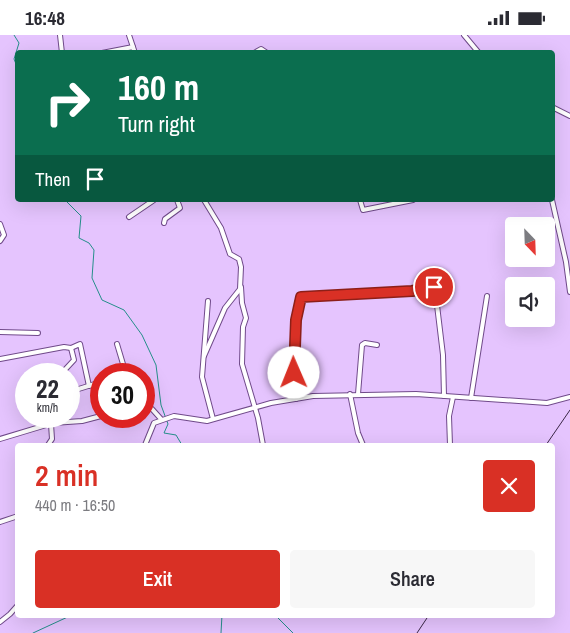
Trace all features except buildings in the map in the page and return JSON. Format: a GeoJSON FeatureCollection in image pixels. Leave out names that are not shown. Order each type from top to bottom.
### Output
{"type":"FeatureCollection","features":[{"type":"Feature","properties":{"kind":"street"},"geometry":{"type":"LineString","coordinates":[[60,35],[62,50]]}},
{"type":"Feature","properties":{"kind":"street"},"geometry":{"type":"LineString","coordinates":[[129,35],[134,50]]}},
{"type":"Feature","properties":{"kind":"street"},"geometry":{"type":"LineString","coordinates":[[464,35],[477,50]]}},
{"type":"Feature","properties":{"kind":"street"},"geometry":{"type":"LineString","coordinates":[[118,50],[133,47]]}},
{"type":"Feature","properties":{"kind":"street"},"geometry":{"type":"LineString","coordinates":[[555,108],[570,116]]}},
{"type":"Feature","properties":{"kind":"street"},"geometry":{"type":"LineString","coordinates":[[129,217],[151,202]]}},
{"type":"Feature","properties":{"kind":"street"},"geometry":{"type":"LineString","coordinates":[[164,223],[165,219],[180,208],[178,202]]}},
{"type":"Feature","properties":{"kind":"street"},"geometry":{"type":"LineString","coordinates":[[205,202],[221,228],[230,254],[239,259],[241,267],[242,303],[246,318],[243,327],[242,357],[263,443]]}},
{"type":"Feature","properties":{"kind":"street"},"geometry":{"type":"LineString","coordinates":[[360,202],[362,210],[402,202]]}},
{"type":"Feature","properties":{"kind":"street"},"geometry":{"type":"LineString","coordinates":[[552,202],[566,262],[570,292]]}},
{"type":"Feature","properties":{"kind":"street"},"geometry":{"type":"LineString","coordinates":[[0,224],[4,235],[0,241]]}},
{"type":"Feature","properties":{"kind":"street"},"geometry":{"type":"LineString","coordinates":[[433,272],[443,355],[444,396]]}},
{"type":"Feature","properties":{"kind":"street"},"geometry":{"type":"LineString","coordinates":[[204,356],[225,308],[240,289],[241,284]]}},
{"type":"Feature","properties":{"kind":"street"},"geometry":{"type":"LineString","coordinates":[[296,399],[294,359],[301,297],[412,291],[434,287]]}},
{"type":"Feature","properties":{"kind":"street"},"geometry":{"type":"LineString","coordinates":[[471,398],[487,296]]}},
{"type":"Feature","properties":{"kind":"street"},"geometry":{"type":"LineString","coordinates":[[208,301],[202,377],[213,419]]}},
{"type":"Feature","properties":{"kind":"street"},"geometry":{"type":"LineString","coordinates":[[0,332],[38,333]]}},
{"type":"Feature","properties":{"kind":"street"},"geometry":{"type":"LineString","coordinates":[[358,394],[362,345],[365,343],[377,345]]}},
{"type":"Feature","properties":{"kind":"street"},"geometry":{"type":"LineString","coordinates":[[0,359],[64,347],[71,348],[80,344],[88,386],[80,389]]}},
{"type":"Feature","properties":{"kind":"street"},"geometry":{"type":"LineString","coordinates":[[117,344],[123,363]]}},
{"type":"Feature","properties":{"kind":"street"},"geometry":{"type":"LineString","coordinates":[[71,348],[74,360],[71,363]]}},
{"type":"Feature","properties":{"kind":"street"},"geometry":{"type":"LineString","coordinates":[[350,394],[358,433],[362,443]]}},
{"type":"Feature","properties":{"kind":"street"},"geometry":{"type":"LineString","coordinates":[[155,411],[165,418],[203,421],[253,407],[296,399],[350,394],[444,396],[547,403],[570,397]]}},
{"type":"Feature","properties":{"kind":"street"},"geometry":{"type":"LineString","coordinates":[[450,443],[449,416],[453,397]]}},
{"type":"Feature","properties":{"kind":"street"},"geometry":{"type":"LineString","coordinates":[[146,443],[151,428],[165,418]]}},
{"type":"Feature","properties":{"kind":"street"},"geometry":{"type":"LineString","coordinates":[[0,439],[37,428]]}},
{"type":"Feature","properties":{"kind":"street"},"geometry":{"type":"LineString","coordinates":[[49,443],[52,439],[51,428]]}},
{"type":"Feature","properties":{"kind":"street"},"geometry":{"type":"LineString","coordinates":[[0,522],[15,517]]}},
{"type":"Feature","properties":{"kind":"street"},"geometry":{"type":"LineString","coordinates":[[1,619],[15,607]]}},
{"type":"Feature","properties":{"kind":"waterway"},"geometry":{"type":"LineString","coordinates":[[14,35],[19,43],[17,50]]}},
{"type":"Feature","properties":{"kind":"waterway"},"geometry":{"type":"LineString","coordinates":[[15,56],[15,62]]}},
{"type":"Feature","properties":{"kind":"waterway"},"geometry":{"type":"LineString","coordinates":[[67,202],[81,216],[79,238],[89,243],[94,250],[92,278],[102,300],[124,310],[142,335],[156,365],[161,405],[168,424],[164,433],[176,435],[181,443]]}},
{"type":"Feature","properties":{"kind":"waterway"},"geometry":{"type":"LineString","coordinates":[[33,633],[66,618]]}},
{"type":"Feature","properties":{"kind":"waterway"},"geometry":{"type":"LineString","coordinates":[[221,633],[222,618]]}},
{"type":"Feature","properties":{"kind":"waterway"},"geometry":{"type":"LineString","coordinates":[[278,618],[293,633]]}},
{"type":"Feature","properties":{"kind":"railway"},"geometry":{"type":"LineString","coordinates":[[547,443],[570,410]]}},
{"type":"Feature","properties":{"kind":"railway"},"geometry":{"type":"LineString","coordinates":[[417,633],[427,618]]}},
{"type":"Feature","properties":{"kind":"route"},"geometry":{"type":"LineString","coordinates":[[294,373],[296,320],[299,298],[304,296],[412,291],[434,287]]}}]}
